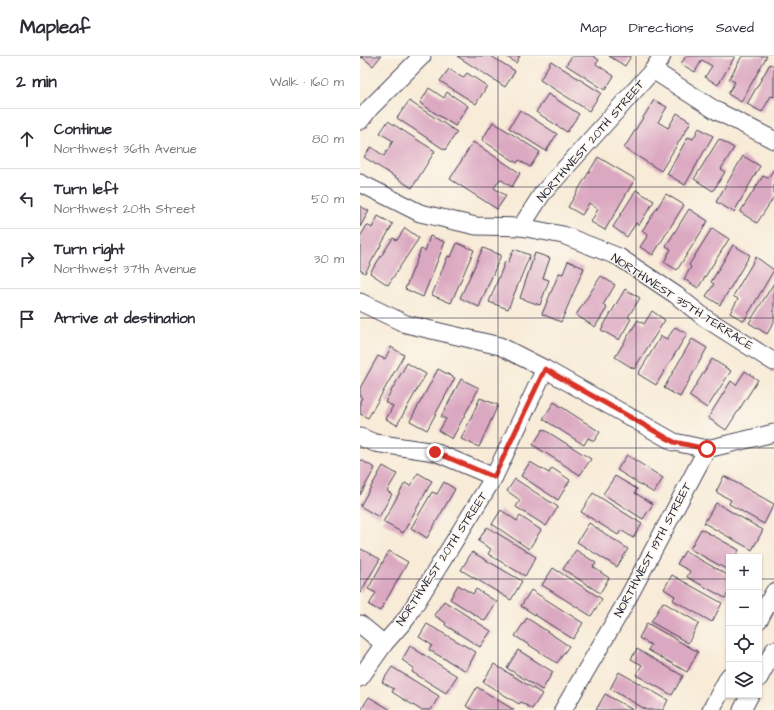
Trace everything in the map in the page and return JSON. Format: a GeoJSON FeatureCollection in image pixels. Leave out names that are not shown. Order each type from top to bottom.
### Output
{"type":"FeatureCollection","features":[{"type":"Feature","properties":{"kind":"street"},"geometry":{"type":"LineString","coordinates":[[360,121],[370,108],[422,56]]}},
{"type":"Feature","properties":{"kind":"street"},"geometry":{"type":"LineString","coordinates":[[658,63],[715,110],[774,140]]}},
{"type":"Feature","properties":{"kind":"street","name":"NORTHWEST 20TH STREET"},"geometry":{"type":"LineString","coordinates":[[521,227],[542,194],[658,63]]}},
{"type":"Feature","properties":{"kind":"street","name":"NORTHWEST 35TH TERRACE"},"geometry":{"type":"LineString","coordinates":[[360,183],[420,213],[476,226],[521,227],[563,235],[619,257],[676,295],[705,318],[774,362]]}},
{"type":"Feature","properties":{"kind":"street"},"geometry":{"type":"LineString","coordinates":[[360,302],[406,324],[500,346],[545,369],[674,442],[707,449],[751,440],[774,433]]}},
{"type":"Feature","properties":{"kind":"street","name":"NORTHWEST 20TH STREET"},"geometry":{"type":"LineString","coordinates":[[360,678],[384,644],[406,619],[494,477],[545,369]]}},
{"type":"Feature","properties":{"kind":"street"},"geometry":{"type":"LineString","coordinates":[[360,437],[375,443],[435,452],[494,477]]}},
{"type":"Feature","properties":{"kind":"street","name":"NORTHWEST 19TH STREET"},"geometry":{"type":"LineString","coordinates":[[563,710],[622,609],[707,449]]}},
{"type":"Feature","properties":{"kind":"street"},"geometry":{"type":"LineString","coordinates":[[762,614],[774,592]]}},
{"type":"Feature","properties":{"kind":"street"},"geometry":{"type":"LineString","coordinates":[[360,624],[384,644]]}},
{"type":"Feature","properties":{"kind":"street"},"geometry":{"type":"LineString","coordinates":[[762,672],[774,650]]}},
{"type":"Feature","properties":{"kind":"street"},"geometry":{"type":"LineString","coordinates":[[711,710],[726,682]]}},
{"type":"Feature","properties":{"kind":"street"},"geometry":{"type":"LineString","coordinates":[[742,710],[748,698]]}},
{"type":"Feature","properties":{"kind":"building"},"geometry":{"type":"Polygon","coordinates":[[[361,56],[381,56],[373,66],[362,57],[360,59],[361,56]]]}},
{"type":"Feature","properties":{"kind":"building"},"geometry":{"type":"Polygon","coordinates":[[[457,56],[491,56],[515,71],[505,87],[457,56]]]}},
{"type":"Feature","properties":{"kind":"building"},"geometry":{"type":"Polygon","coordinates":[[[506,56],[520,56],[516,63],[506,56]]]}},
{"type":"Feature","properties":{"kind":"building"},"geometry":{"type":"Polygon","coordinates":[[[572,56],[593,56],[599,60],[596,64],[614,76],[605,90],[566,65],[572,56]]]}},
{"type":"Feature","properties":{"kind":"building"},"geometry":{"type":"Polygon","coordinates":[[[609,56],[631,56],[625,66],[609,56]]]}},
{"type":"Feature","properties":{"kind":"building"},"geometry":{"type":"Polygon","coordinates":[[[686,56],[735,56],[718,85],[705,77],[712,66],[702,60],[695,72],[681,64],[686,56]]]}},
{"type":"Feature","properties":{"kind":"building"},"geometry":{"type":"Polygon","coordinates":[[[742,56],[767,56],[741,102],[728,94],[735,82],[729,79],[742,56]]]}},
{"type":"Feature","properties":{"kind":"building"},"geometry":{"type":"Polygon","coordinates":[[[551,61],[601,93],[589,111],[540,80],[551,61]]]}},
{"type":"Feature","properties":{"kind":"building"},"geometry":{"type":"Polygon","coordinates":[[[770,64],[774,66],[774,97],[771,96],[762,112],[747,104],[770,64]]]}},
{"type":"Feature","properties":{"kind":"building"},"geometry":{"type":"Polygon","coordinates":[[[449,69],[463,78],[467,73],[487,86],[476,104],[440,81],[449,69]]]}},
{"type":"Feature","properties":{"kind":"building"},"geometry":{"type":"Polygon","coordinates":[[[429,88],[444,98],[447,92],[468,106],[455,126],[420,103],[429,88]]]}},
{"type":"Feature","properties":{"kind":"building"},"geometry":{"type":"Polygon","coordinates":[[[548,94],[579,114],[567,132],[536,112],[548,94]]]}},
{"type":"Feature","properties":{"kind":"building"},"geometry":{"type":"Polygon","coordinates":[[[654,100],[667,107],[658,122],[668,128],[677,113],[691,122],[661,171],[624,148],[654,100]]]}},
{"type":"Feature","properties":{"kind":"building"},"geometry":{"type":"Polygon","coordinates":[[[409,101],[457,132],[445,150],[397,118],[409,101]]]}},
{"type":"Feature","properties":{"kind":"building"},"geometry":{"type":"Polygon","coordinates":[[[520,110],[557,134],[546,151],[509,128],[520,110]]]}},
{"type":"Feature","properties":{"kind":"building"},"geometry":{"type":"Polygon","coordinates":[[[388,121],[435,151],[412,188],[364,157],[371,147],[384,156],[393,141],[380,133],[388,121]]]}},
{"type":"Feature","properties":{"kind":"building"},"geometry":{"type":"Polygon","coordinates":[[[493,122],[540,152],[530,167],[519,160],[517,163],[482,140],[493,122]]]}},
{"type":"Feature","properties":{"kind":"building"},"geometry":{"type":"Polygon","coordinates":[[[699,128],[713,136],[685,185],[667,174],[688,137],[693,139],[699,128]]]}},
{"type":"Feature","properties":{"kind":"building"},"geometry":{"type":"Polygon","coordinates":[[[719,139],[734,148],[721,169],[725,172],[713,191],[694,179],[719,139]]]}},
{"type":"Feature","properties":{"kind":"building"},"geometry":{"type":"Polygon","coordinates":[[[473,142],[520,173],[512,187],[500,179],[494,188],[506,196],[497,209],[450,179],[473,142]]]}},
{"type":"Feature","properties":{"kind":"building"},"geometry":{"type":"Polygon","coordinates":[[[743,156],[760,166],[734,212],[716,202],[743,156]]]}},
{"type":"Feature","properties":{"kind":"building"},"geometry":{"type":"Polygon","coordinates":[[[598,157],[635,179],[605,230],[591,222],[598,209],[589,203],[582,215],[568,207],[598,157]]]}},
{"type":"Feature","properties":{"kind":"building"},"geometry":{"type":"Polygon","coordinates":[[[774,169],[774,197],[757,223],[740,212],[763,176],[768,178],[774,169]]]}},
{"type":"Feature","properties":{"kind":"building"},"geometry":{"type":"Polygon","coordinates":[[[636,190],[654,201],[639,225],[636,223],[627,237],[613,227],[636,190]]]}},
{"type":"Feature","properties":{"kind":"building"},"geometry":{"type":"Polygon","coordinates":[[[666,194],[684,205],[653,255],[640,247],[648,235],[642,231],[666,194]]]}},
{"type":"Feature","properties":{"kind":"building"},"geometry":{"type":"Polygon","coordinates":[[[360,206],[369,211],[360,227],[360,206]]]}},
{"type":"Feature","properties":{"kind":"building"},"geometry":{"type":"Polygon","coordinates":[[[689,209],[708,221],[677,270],[664,262],[671,249],[666,246],[689,209]]]}},
{"type":"Feature","properties":{"kind":"building"},"geometry":{"type":"Polygon","coordinates":[[[378,216],[393,224],[365,273],[360,270],[360,237],[367,225],[372,228],[378,216]]]}},
{"type":"Feature","properties":{"kind":"building"},"geometry":{"type":"Polygon","coordinates":[[[405,228],[419,238],[388,285],[370,273],[393,238],[397,240],[405,228]]]}},
{"type":"Feature","properties":{"kind":"building"},"geometry":{"type":"Polygon","coordinates":[[[712,228],[729,239],[698,288],[684,279],[691,267],[689,265],[712,228]]]}},
{"type":"Feature","properties":{"kind":"building"},"geometry":{"type":"Polygon","coordinates":[[[430,236],[445,242],[423,297],[405,289],[421,249],[425,251],[430,236]]]}},
{"type":"Feature","properties":{"kind":"building"},"geometry":{"type":"Polygon","coordinates":[[[457,243],[474,250],[451,303],[432,295],[448,256],[451,257],[457,243]]]}},
{"type":"Feature","properties":{"kind":"building"},"geometry":{"type":"Polygon","coordinates":[[[733,245],[750,255],[720,305],[706,296],[714,284],[711,282],[733,245]]]}},
{"type":"Feature","properties":{"kind":"building"},"geometry":{"type":"Polygon","coordinates":[[[483,248],[501,255],[479,307],[460,298],[483,248]]]}},
{"type":"Feature","properties":{"kind":"building"},"geometry":{"type":"Polygon","coordinates":[[[514,249],[530,255],[508,309],[489,302],[505,262],[508,263],[514,249]]]}},
{"type":"Feature","properties":{"kind":"building"},"geometry":{"type":"Polygon","coordinates":[[[535,253],[550,258],[543,278],[549,280],[540,305],[520,298],[535,253]]]}},
{"type":"Feature","properties":{"kind":"building"},"geometry":{"type":"Polygon","coordinates":[[[756,257],[774,270],[744,321],[730,313],[738,299],[733,296],[756,257]]]}},
{"type":"Feature","properties":{"kind":"building"},"geometry":{"type":"Polygon","coordinates":[[[568,261],[584,268],[561,322],[542,314],[559,273],[563,274],[568,261]]]}},
{"type":"Feature","properties":{"kind":"building"},"geometry":{"type":"Polygon","coordinates":[[[601,276],[615,285],[603,305],[607,308],[595,327],[576,315],[601,276]]]}},
{"type":"Feature","properties":{"kind":"building"},"geometry":{"type":"Polygon","coordinates":[[[774,283],[774,322],[767,334],[749,323],[774,283]]]}},
{"type":"Feature","properties":{"kind":"building"},"geometry":{"type":"Polygon","coordinates":[[[625,289],[640,298],[628,317],[631,319],[619,340],[601,330],[625,289]]]}},
{"type":"Feature","properties":{"kind":"building"},"geometry":{"type":"Polygon","coordinates":[[[652,311],[665,320],[634,369],[615,357],[638,320],[644,324],[652,311]]]}},
{"type":"Feature","properties":{"kind":"building"},"geometry":{"type":"Polygon","coordinates":[[[675,327],[687,334],[656,385],[638,374],[661,336],[667,339],[675,327]]]}},
{"type":"Feature","properties":{"kind":"building"},"geometry":{"type":"Polygon","coordinates":[[[692,339],[707,348],[680,397],[664,388],[692,339]]]}},
{"type":"Feature","properties":{"kind":"building"},"geometry":{"type":"Polygon","coordinates":[[[391,347],[404,355],[368,418],[360,414],[360,401],[362,398],[360,396],[360,388],[378,356],[385,359],[391,347]]]}},
{"type":"Feature","properties":{"kind":"building"},"geometry":{"type":"Polygon","coordinates":[[[712,359],[731,371],[707,408],[689,396],[712,359]]]}},
{"type":"Feature","properties":{"kind":"building"},"geometry":{"type":"Polygon","coordinates":[[[407,363],[426,374],[397,425],[386,419],[393,406],[385,402],[407,363]]]}},
{"type":"Feature","properties":{"kind":"building"},"geometry":{"type":"Polygon","coordinates":[[[438,369],[455,378],[427,430],[410,421],[438,369]]]}},
{"type":"Feature","properties":{"kind":"building"},"geometry":{"type":"Polygon","coordinates":[[[745,371],[758,380],[726,430],[708,418],[731,381],[736,385],[745,371]]]}},
{"type":"Feature","properties":{"kind":"building"},"geometry":{"type":"Polygon","coordinates":[[[461,379],[479,388],[452,439],[439,431],[446,419],[441,417],[461,379]]]}},
{"type":"Feature","properties":{"kind":"building"},"geometry":{"type":"Polygon","coordinates":[[[480,398],[498,405],[479,447],[461,439],[480,398]]]}},
{"type":"Feature","properties":{"kind":"building"},"geometry":{"type":"Polygon","coordinates":[[[554,402],[600,432],[594,441],[588,438],[584,445],[543,419],[554,402]]]}},
{"type":"Feature","properties":{"kind":"building"},"geometry":{"type":"Polygon","coordinates":[[[543,429],[591,459],[580,475],[533,445],[543,429]]]}},
{"type":"Feature","properties":{"kind":"building"},"geometry":{"type":"Polygon","coordinates":[[[627,455],[663,478],[654,493],[617,470],[627,455]]]}},
{"type":"Feature","properties":{"kind":"building"},"geometry":{"type":"Polygon","coordinates":[[[361,460],[375,468],[360,495],[360,462],[361,460]]]}},
{"type":"Feature","properties":{"kind":"building"},"geometry":{"type":"Polygon","coordinates":[[[530,462],[549,473],[552,468],[570,480],[558,500],[521,476],[530,462]]]}},
{"type":"Feature","properties":{"kind":"building"},"geometry":{"type":"Polygon","coordinates":[[[383,466],[397,474],[387,491],[392,494],[379,517],[360,506],[383,466]]]}},
{"type":"Feature","properties":{"kind":"building"},"geometry":{"type":"Polygon","coordinates":[[[418,473],[432,481],[403,533],[383,522],[405,483],[410,486],[418,473]]]}},
{"type":"Feature","properties":{"kind":"building"},"geometry":{"type":"Polygon","coordinates":[[[615,476],[637,489],[635,493],[653,504],[643,519],[603,494],[615,476]]]}},
{"type":"Feature","properties":{"kind":"building"},"geometry":{"type":"Polygon","coordinates":[[[724,476],[774,504],[764,524],[729,504],[731,500],[716,492],[724,476]]]}},
{"type":"Feature","properties":{"kind":"building"},"geometry":{"type":"Polygon","coordinates":[[[515,479],[558,507],[546,526],[516,507],[520,500],[507,491],[515,479]]]}},
{"type":"Feature","properties":{"kind":"building"},"geometry":{"type":"Polygon","coordinates":[[[444,482],[455,489],[427,538],[411,528],[432,492],[437,494],[444,482]]]}},
{"type":"Feature","properties":{"kind":"building"},"geometry":{"type":"Polygon","coordinates":[[[593,493],[642,524],[633,538],[621,530],[618,535],[581,512],[593,493]]]}},
{"type":"Feature","properties":{"kind":"building"},"geometry":{"type":"Polygon","coordinates":[[[716,503],[763,530],[752,550],[704,523],[716,503]]]}},
{"type":"Feature","properties":{"kind":"building"},"geometry":{"type":"Polygon","coordinates":[[[501,510],[517,521],[520,516],[541,530],[529,549],[492,524],[501,510]]]}},
{"type":"Feature","properties":{"kind":"building"},"geometry":{"type":"Polygon","coordinates":[[[589,523],[628,549],[617,567],[577,542],[589,523]]]}},
{"type":"Feature","properties":{"kind":"building"},"geometry":{"type":"Polygon","coordinates":[[[487,527],[536,557],[525,576],[488,554],[491,549],[478,541],[487,527]]]}},
{"type":"Feature","properties":{"kind":"building"},"geometry":{"type":"Polygon","coordinates":[[[701,529],[739,550],[737,554],[726,554],[726,569],[690,549],[701,529]]]}},
{"type":"Feature","properties":{"kind":"building"},"geometry":{"type":"Polygon","coordinates":[[[361,549],[380,559],[360,593],[360,551],[361,549]]]}},
{"type":"Feature","properties":{"kind":"building"},"geometry":{"type":"Polygon","coordinates":[[[576,550],[596,563],[593,567],[609,578],[600,593],[563,569],[576,550]]]}},
{"type":"Feature","properties":{"kind":"building"},"geometry":{"type":"Polygon","coordinates":[[[389,551],[408,562],[380,611],[369,605],[376,593],[368,589],[389,551]]]}},
{"type":"Feature","properties":{"kind":"building"},"geometry":{"type":"Polygon","coordinates":[[[685,551],[726,574],[725,598],[687,577],[690,571],[677,564],[685,551]]]}},
{"type":"Feature","properties":{"kind":"building"},"geometry":{"type":"Polygon","coordinates":[[[472,552],[522,581],[511,600],[461,570],[472,552]]]}},
{"type":"Feature","properties":{"kind":"building"},"geometry":{"type":"Polygon","coordinates":[[[553,568],[602,599],[591,616],[542,585],[553,568]]]}},
{"type":"Feature","properties":{"kind":"building"},"geometry":{"type":"Polygon","coordinates":[[[672,575],[722,603],[712,622],[673,600],[675,596],[664,589],[672,575]]]}},
{"type":"Feature","properties":{"kind":"building"},"geometry":{"type":"Polygon","coordinates":[[[458,585],[473,594],[476,589],[497,602],[485,621],[450,599],[458,585]]]}},
{"type":"Feature","properties":{"kind":"building"},"geometry":{"type":"Polygon","coordinates":[[[531,590],[583,623],[573,639],[521,606],[531,590]]]}},
{"type":"Feature","properties":{"kind":"building"},"geometry":{"type":"Polygon","coordinates":[[[444,601],[491,631],[480,647],[445,625],[446,623],[434,615],[444,601]]]}},
{"type":"Feature","properties":{"kind":"building"},"geometry":{"type":"Polygon","coordinates":[[[663,602],[699,623],[688,643],[651,622],[663,602]]]}},
{"type":"Feature","properties":{"kind":"building"},"geometry":{"type":"Polygon","coordinates":[[[527,618],[569,646],[557,663],[515,636],[527,618]]]}},
{"type":"Feature","properties":{"kind":"building"},"geometry":{"type":"Polygon","coordinates":[[[647,623],[698,652],[687,672],[648,650],[651,645],[639,638],[647,623]]]}},
{"type":"Feature","properties":{"kind":"building"},"geometry":{"type":"Polygon","coordinates":[[[427,624],[476,652],[466,671],[429,650],[432,645],[419,637],[427,624]]]}},
{"type":"Feature","properties":{"kind":"building"},"geometry":{"type":"Polygon","coordinates":[[[410,646],[457,676],[446,693],[412,672],[414,668],[402,660],[410,646]]]}},
{"type":"Feature","properties":{"kind":"building"},"geometry":{"type":"Polygon","coordinates":[[[637,649],[683,676],[672,695],[636,675],[642,665],[631,659],[637,649]]]}},
{"type":"Feature","properties":{"kind":"building"},"geometry":{"type":"Polygon","coordinates":[[[518,650],[553,672],[542,690],[507,668],[518,650]]]}},
{"type":"Feature","properties":{"kind":"building"},"geometry":{"type":"Polygon","coordinates":[[[494,664],[542,694],[532,709],[521,702],[519,704],[483,682],[494,664]]]}},
{"type":"Feature","properties":{"kind":"building"},"geometry":{"type":"Polygon","coordinates":[[[392,667],[439,696],[431,710],[421,710],[392,692],[394,689],[382,682],[392,667]]]}},
{"type":"Feature","properties":{"kind":"building"},"geometry":{"type":"Polygon","coordinates":[[[619,672],[668,700],[663,710],[647,710],[610,689],[619,672]]]}},
{"type":"Feature","properties":{"kind":"building"},"geometry":{"type":"Polygon","coordinates":[[[477,687],[514,710],[473,710],[466,706],[477,687]]]}},
{"type":"Feature","properties":{"kind":"building"},"geometry":{"type":"Polygon","coordinates":[[[605,694],[633,710],[596,710],[605,694]]]}},
{"type":"Feature","properties":{"kind":"building"},"geometry":{"type":"Polygon","coordinates":[[[369,697],[391,710],[361,710],[369,697]]]}},
{"type":"Feature","properties":{"kind":"route"},"geometry":{"type":"LineString","coordinates":[[435,452],[494,477],[545,369],[606,405],[674,442],[707,449]]}}]}
